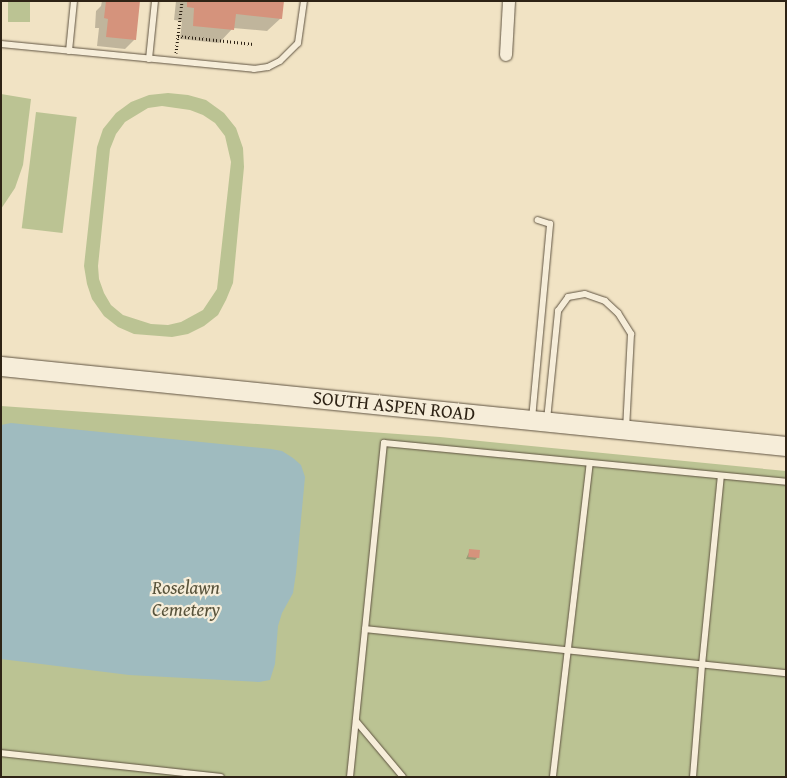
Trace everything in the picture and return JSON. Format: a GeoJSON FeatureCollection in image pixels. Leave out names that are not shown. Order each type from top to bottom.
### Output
{"type":"FeatureCollection","features":[{"type":"Feature","properties":{"kind":"street"},"geometry":{"type":"LineString","coordinates":[[506,55],[510,1]]}},
{"type":"Feature","properties":{"kind":"street","name":"SOUTH ASPEN ROAD"},"geometry":{"type":"LineString","coordinates":[[1,366],[786,446]]}},
{"type":"Feature","properties":{"kind":"lane"},"geometry":{"type":"LineString","coordinates":[[69,52],[74,1]]}},
{"type":"Feature","properties":{"kind":"lane"},"geometry":{"type":"LineString","coordinates":[[149,59],[155,1]]}},
{"type":"Feature","properties":{"kind":"lane"},"geometry":{"type":"LineString","coordinates":[[1,44],[254,70],[268,67],[280,61],[298,43],[304,1]]}},
{"type":"Feature","properties":{"kind":"lane"},"geometry":{"type":"LineString","coordinates":[[538,220],[550,224],[539,421]]}},
{"type":"Feature","properties":{"kind":"lane"},"geometry":{"type":"LineString","coordinates":[[539,421],[558,311],[568,297],[585,294],[606,300],[618,313],[631,334],[626,430]]}},
{"type":"Feature","properties":{"kind":"lane"},"geometry":{"type":"LineString","coordinates":[[350,777],[384,443],[786,482]]}},
{"type":"Feature","properties":{"kind":"lane"},"geometry":{"type":"LineString","coordinates":[[549,777],[554,776],[590,463]]}},
{"type":"Feature","properties":{"kind":"lane"},"geometry":{"type":"LineString","coordinates":[[694,777],[702,665],[721,476]]}},
{"type":"Feature","properties":{"kind":"lane"},"geometry":{"type":"LineString","coordinates":[[365,629],[786,673]]}},
{"type":"Feature","properties":{"kind":"lane"},"geometry":{"type":"LineString","coordinates":[[356,721],[403,777]]}},
{"type":"Feature","properties":{"kind":"lane"},"geometry":{"type":"LineString","coordinates":[[1,753],[221,777]]}},
{"type":"Feature","properties":{"kind":"path"},"geometry":{"type":"LineString","coordinates":[[176,62],[182,1]]}},
{"type":"Feature","properties":{"kind":"path"},"geometry":{"type":"LineString","coordinates":[[178,36],[254,44]]}},
{"type":"Feature","properties":{"kind":"green space"},"geometry":{"type":"Polygon","coordinates":[[[8,1],[30,1],[30,22],[8,22],[8,1]]]}},
{"type":"Feature","properties":{"kind":"green space"},"geometry":{"type":"Polygon","coordinates":[[[168,93],[188,95],[206,100],[224,113],[236,128],[243,148],[244,167],[233,283],[218,315],[204,326],[188,334],[172,337],[134,334],[118,327],[104,316],[92,299],[84,266],[97,147],[103,129],[116,113],[131,102],[149,95],[168,93]],[[162,106],[148,108],[125,122],[116,134],[110,149],[98,266],[99,279],[111,305],[123,315],[151,324],[168,325],[181,322],[203,310],[217,289],[231,162],[225,136],[215,123],[203,115],[190,110],[162,106]]]}},
{"type":"Feature","properties":{"kind":"green space"},"geometry":{"type":"Polygon","coordinates":[[[1,94],[31,99],[23,165],[15,188],[1,209],[1,94]]]}},
{"type":"Feature","properties":{"kind":"green space"},"geometry":{"type":"Polygon","coordinates":[[[36,112],[77,117],[62,233],[22,228],[36,112]]]}},
{"type":"Feature","properties":{"kind":"green space","name":"Roselawn Cemetery"},"geometry":{"type":"Polygon","coordinates":[[[1,406],[440,437],[786,471],[786,777],[1,777],[1,406]]]}},
{"type":"Feature","properties":{"kind":"water"},"geometry":{"type":"Polygon","coordinates":[[[11,423],[271,449],[282,451],[301,465],[305,477],[296,573],[293,593],[282,613],[278,626],[275,664],[270,680],[259,682],[129,675],[1,659],[1,425],[11,423]]]}},
{"type":"Feature","properties":{"kind":"building"},"geometry":{"type":"Polygon","coordinates":[[[106,1],[140,1],[136,40],[106,37],[108,19],[104,18],[106,1]]]}},
{"type":"Feature","properties":{"kind":"building"},"geometry":{"type":"Polygon","coordinates":[[[187,1],[284,1],[282,19],[236,14],[234,30],[193,26],[194,8],[187,7],[187,1]]]}},
{"type":"Feature","properties":{"kind":"building"},"geometry":{"type":"Polygon","coordinates":[[[469,549],[480,550],[479,558],[468,557],[469,549]]]}}]}
